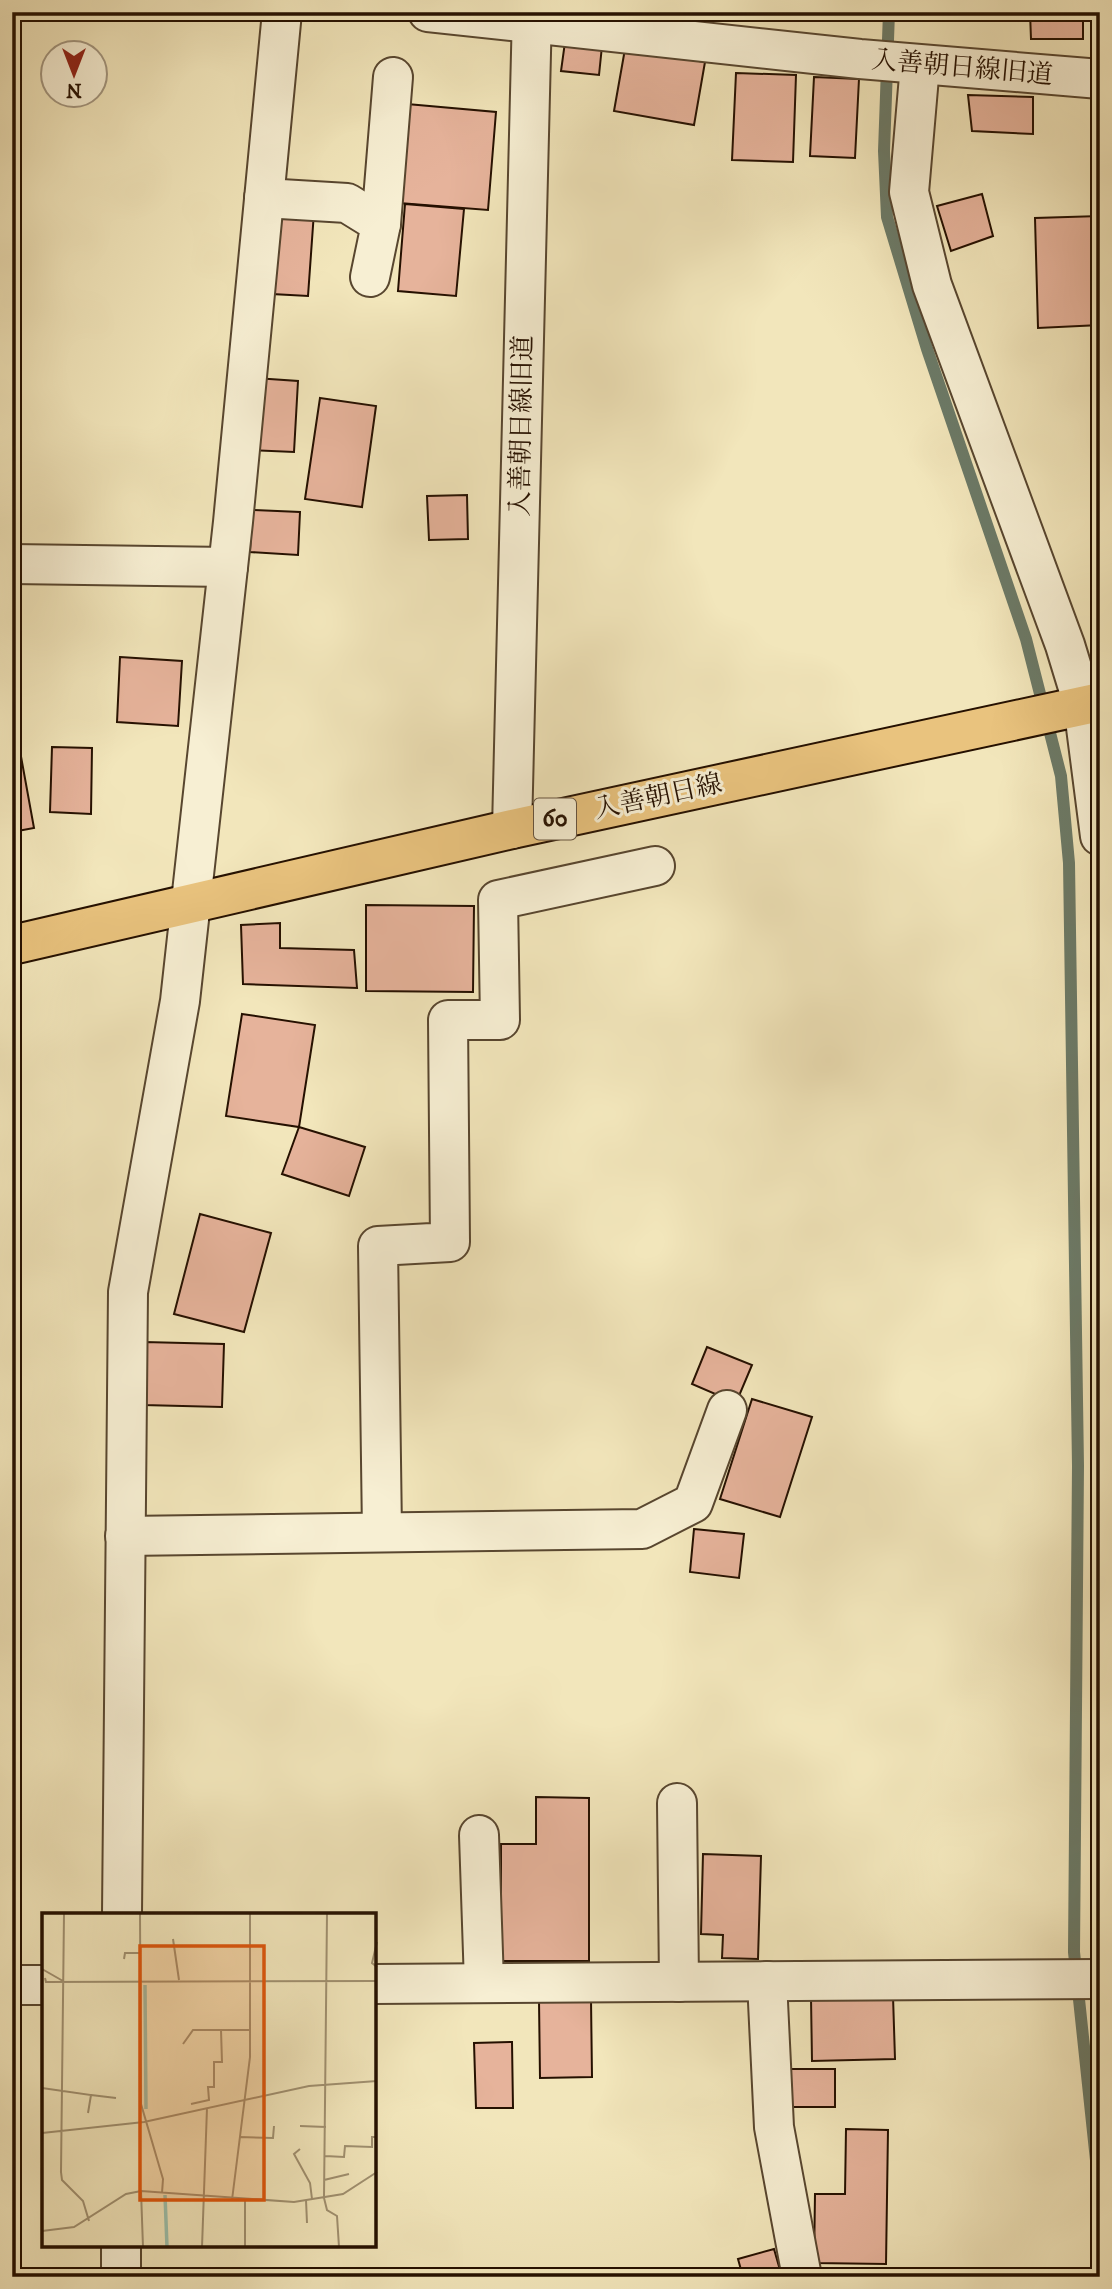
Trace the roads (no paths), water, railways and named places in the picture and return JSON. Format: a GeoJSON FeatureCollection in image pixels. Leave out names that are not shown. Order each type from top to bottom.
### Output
{"type":"FeatureCollection","features":[{"type":"Feature","properties":{"kind":"main road","name":"入善朝日線"},"geometry":{"type":"LineString","coordinates":[[12,945],[512,828],[1091,703]]}},
{"type":"Feature","properties":{"kind":"street"},"geometry":{"type":"LineString","coordinates":[[122,1913],[128,1292],[180,1001],[228,567],[282,12]]}},
{"type":"Feature","properties":{"kind":"street","name":"入善朝日線旧道"},"geometry":{"type":"LineString","coordinates":[[428,12],[532,17],[920,65],[1100,79]]}},
{"type":"Feature","properties":{"kind":"street","name":"入善朝日線旧道"},"geometry":{"type":"LineString","coordinates":[[512,828],[532,17]]}},
{"type":"Feature","properties":{"kind":"street"},"geometry":{"type":"LineString","coordinates":[[920,65],[909,192],[932,285],[1066,645],[1091,703],[1100,836]]}},
{"type":"Feature","properties":{"kind":"street"},"geometry":{"type":"LineString","coordinates":[[370,276],[381,224],[393,77]]}},
{"type":"Feature","properties":{"kind":"street"},"geometry":{"type":"LineString","coordinates":[[264,198],[347,203],[381,224]]}},
{"type":"Feature","properties":{"kind":"street"},"geometry":{"type":"LineString","coordinates":[[12,565],[228,567]]}},
{"type":"Feature","properties":{"kind":"street"},"geometry":{"type":"LineString","coordinates":[[382,1532],[378,1246],[450,1242],[448,1020],[500,1020],[498,900],[655,866]]}},
{"type":"Feature","properties":{"kind":"street"},"geometry":{"type":"LineString","coordinates":[[125,1535],[642,1529],[693,1503],[727,1410]]}},
{"type":"Feature","properties":{"kind":"street"},"geometry":{"type":"LineString","coordinates":[[677,1804],[679,1982]]}},
{"type":"Feature","properties":{"kind":"street"},"geometry":{"type":"LineString","coordinates":[[479,1835],[484,1983]]}},
{"type":"Feature","properties":{"kind":"street"},"geometry":{"type":"LineString","coordinates":[[376,1984],[1100,1979]]}},
{"type":"Feature","properties":{"kind":"street"},"geometry":{"type":"LineString","coordinates":[[767,1981],[774,2127],[802,2277]]}},
{"type":"Feature","properties":{"kind":"street"},"geometry":{"type":"LineString","coordinates":[[12,1985],[42,1985]]}},
{"type":"Feature","properties":{"kind":"street"},"geometry":{"type":"LineString","coordinates":[[121,2247],[121,2277]]}},
{"type":"Feature","properties":{"kind":"waterway"},"geometry":{"type":"LineString","coordinates":[[889,12],[884,151],[887,217],[927,349],[1026,639],[1061,776],[1069,863],[1078,1466],[1074,1952],[1100,2198]]}}]}
